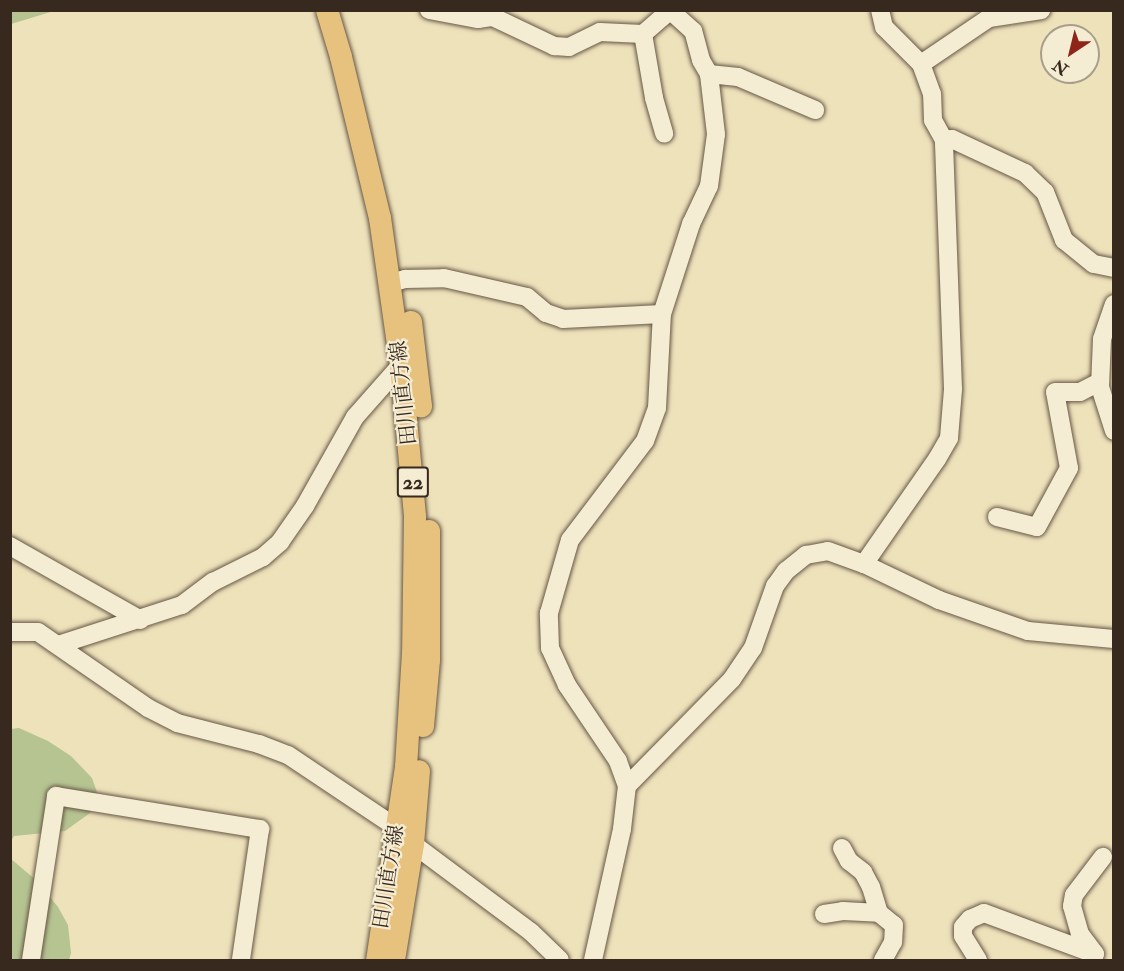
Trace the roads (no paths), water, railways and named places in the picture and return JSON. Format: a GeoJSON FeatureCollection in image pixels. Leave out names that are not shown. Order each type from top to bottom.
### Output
{"type":"FeatureCollection","features":[{"type":"Feature","properties":{"kind":"main road","name":"田川直方線"},"geometry":{"type":"LineString","coordinates":[[327,10],[398,281],[424,438],[431,584],[429,660],[405,836],[394,960]]}},
{"type":"Feature","properties":{"kind":"main road","name":"田川直方線"},"geometry":{"type":"LineString","coordinates":[[342,10],[393,215],[401,364],[415,517],[413,653],[406,766],[405,836],[377,960]]}},
{"type":"Feature","properties":{"kind":"street"},"geometry":{"type":"LineString","coordinates":[[429,10],[478,19],[493,17],[554,46],[569,47],[600,32],[643,34],[671,11],[693,31],[701,60],[709,74],[717,134],[709,186],[691,225],[662,314],[657,408],[645,441],[570,540],[549,613],[550,648],[567,685],[618,761],[627,786],[622,829],[593,960]]}},
{"type":"Feature","properties":{"kind":"street"},"geometry":{"type":"LineString","coordinates":[[864,564],[949,438],[953,389],[944,140],[933,120],[932,94],[921,64],[884,27],[880,10]]}},
{"type":"Feature","properties":{"kind":"street"},"geometry":{"type":"LineString","coordinates":[[921,64],[989,18],[1041,10]]}},
{"type":"Feature","properties":{"kind":"street"},"geometry":{"type":"LineString","coordinates":[[643,34],[654,98],[664,134]]}},
{"type":"Feature","properties":{"kind":"street"},"geometry":{"type":"LineString","coordinates":[[709,74],[738,77],[815,110]]}},
{"type":"Feature","properties":{"kind":"street"},"geometry":{"type":"LineString","coordinates":[[944,140],[952,139],[1025,173],[1045,192],[1059,234],[1064,240],[1094,264],[1113,268]]}},
{"type":"Feature","properties":{"kind":"street"},"geometry":{"type":"LineString","coordinates":[[398,281],[444,278],[527,297],[546,313],[563,320],[662,314]]}},
{"type":"Feature","properties":{"kind":"street"},"geometry":{"type":"LineString","coordinates":[[1113,304],[1102,339],[1100,382],[1110,407],[1113,430]]}},
{"type":"Feature","properties":{"kind":"street"},"geometry":{"type":"LineString","coordinates":[[58,645],[182,605],[213,582],[263,557],[280,542],[305,506],[355,417],[401,364]]}},
{"type":"Feature","properties":{"kind":"street"},"geometry":{"type":"LineString","coordinates":[[997,517],[1037,527],[1069,468],[1055,393],[1080,392],[1100,382]]}},
{"type":"Feature","properties":{"kind":"street"},"geometry":{"type":"LineString","coordinates":[[10,546],[141,620]]}},
{"type":"Feature","properties":{"kind":"street"},"geometry":{"type":"LineString","coordinates":[[627,786],[732,680],[753,648],[775,586],[786,571],[806,555],[828,551],[864,564],[939,600],[1028,631],[1113,639]]}},
{"type":"Feature","properties":{"kind":"street"},"geometry":{"type":"LineString","coordinates":[[10,632],[38,632],[148,708],[177,723],[259,744],[288,754],[477,889],[531,932],[560,960]]}},
{"type":"Feature","properties":{"kind":"street"},"geometry":{"type":"LineString","coordinates":[[32,960],[56,796],[260,829],[241,960]]}},
{"type":"Feature","properties":{"kind":"street"},"geometry":{"type":"LineString","coordinates":[[843,848],[849,861],[863,872],[871,887],[879,913],[894,925],[893,942],[883,960]]}},
{"type":"Feature","properties":{"kind":"street"},"geometry":{"type":"LineString","coordinates":[[1093,957],[1080,934],[1072,906],[1074,895],[1103,857]]}},
{"type":"Feature","properties":{"kind":"street"},"geometry":{"type":"LineString","coordinates":[[824,914],[843,911],[879,913]]}},
{"type":"Feature","properties":{"kind":"street"},"geometry":{"type":"LineString","coordinates":[[978,960],[963,936],[963,927],[970,919],[984,913],[1093,957]]}}]}
